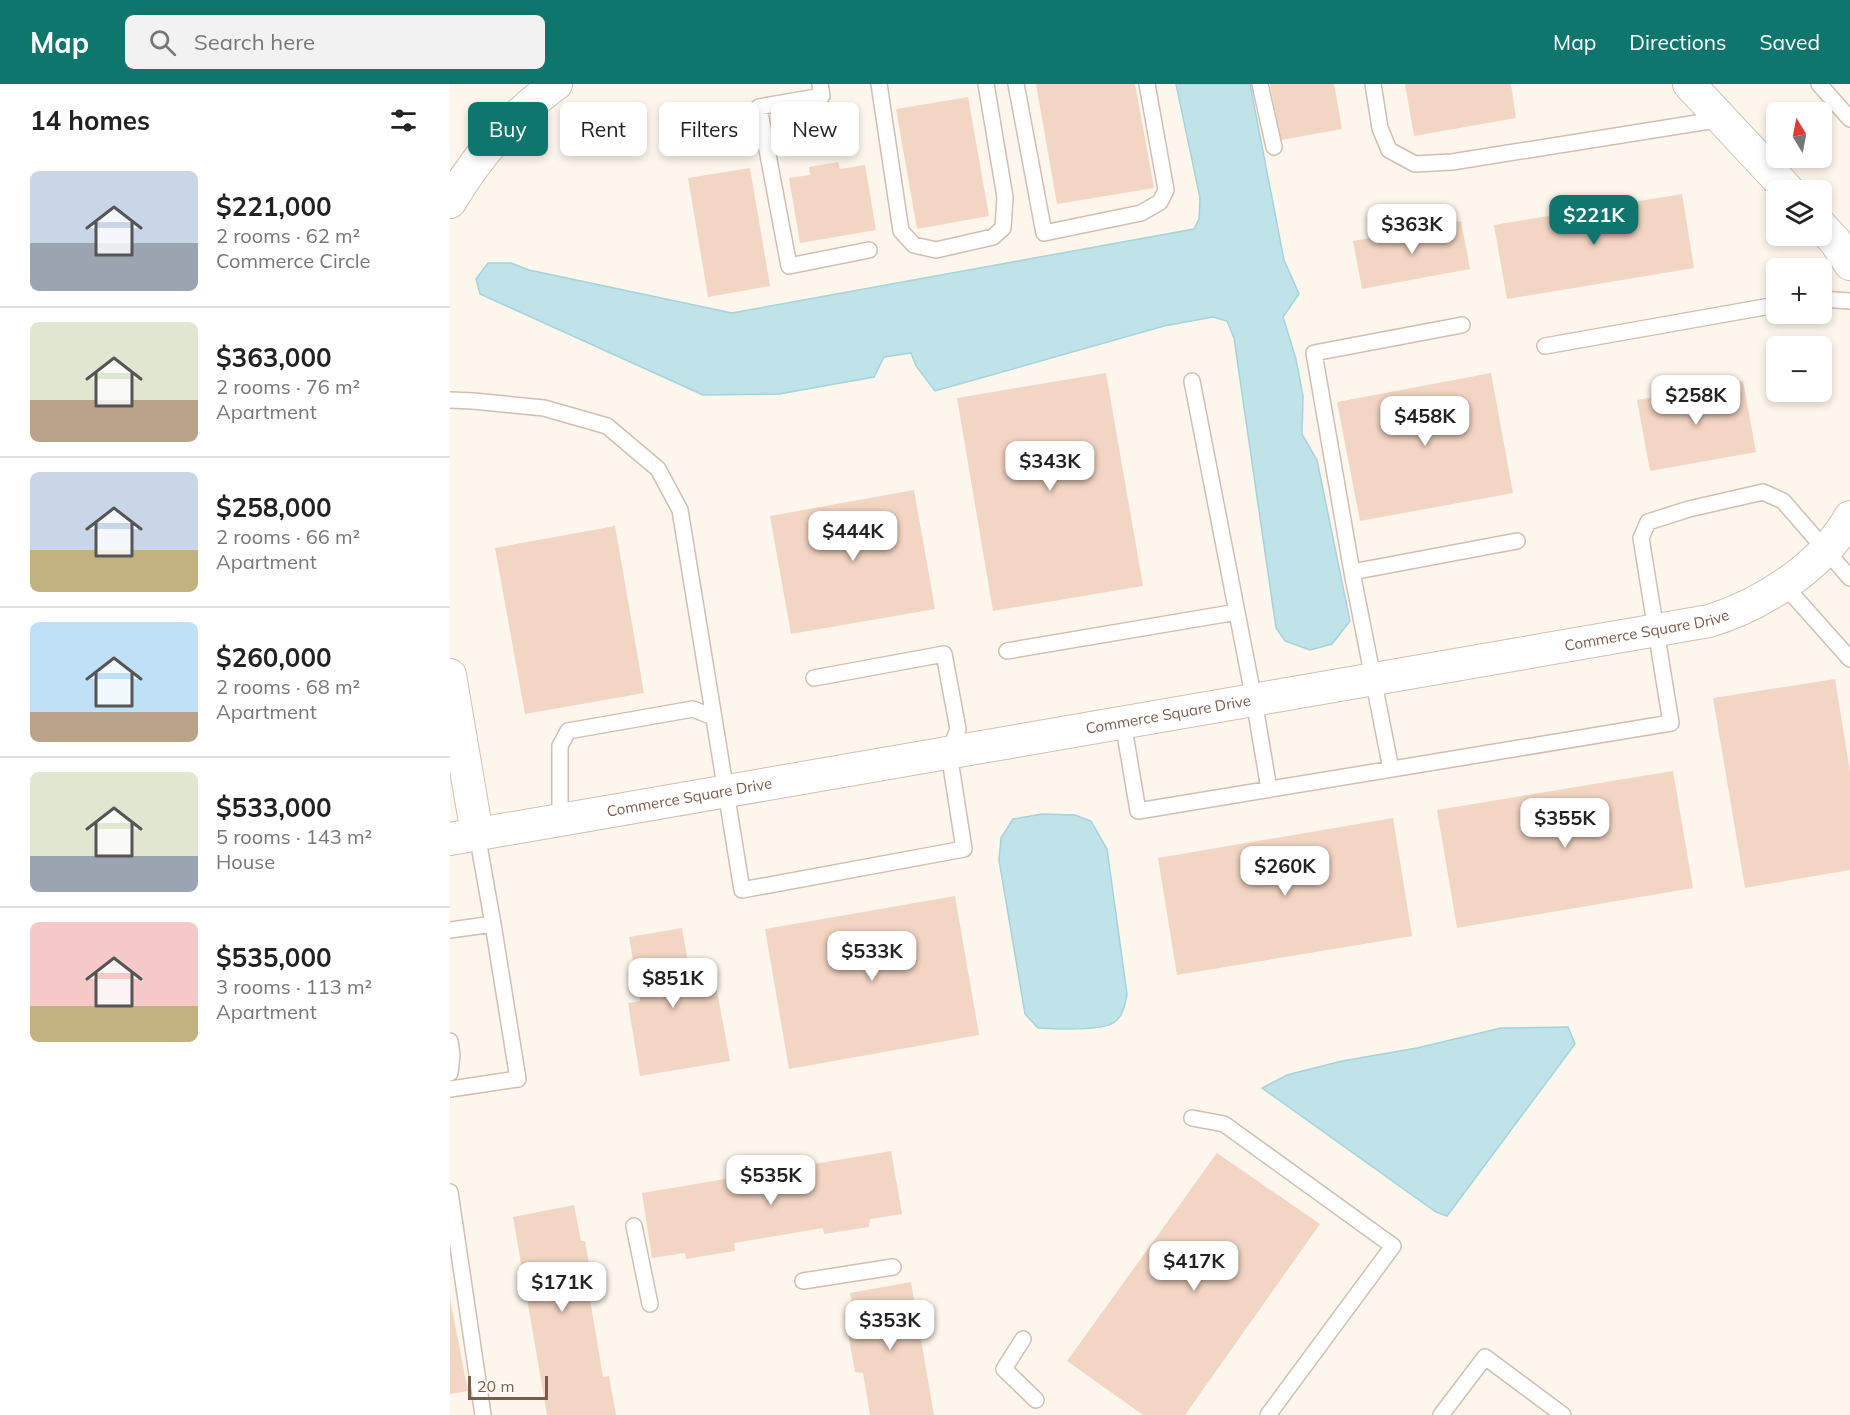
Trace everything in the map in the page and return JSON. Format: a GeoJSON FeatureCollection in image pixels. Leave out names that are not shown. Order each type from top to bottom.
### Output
{"type":"FeatureCollection","features":[{"type":"Feature","properties":{"kind":"street"},"geometry":{"type":"LineString","coordinates":[[454,188],[498,135],[532,101],[556,84]]}},
{"type":"Feature","properties":{"kind":"street"},"geometry":{"type":"LineString","coordinates":[[1692,85],[1779,180]]}},
{"type":"Feature","properties":{"kind":"street"},"geometry":{"type":"LineString","coordinates":[[1832,239],[1850,264]]}},
{"type":"Feature","properties":{"kind":"street","name":"Commerce Square Drive"},"geometry":{"type":"LineString","coordinates":[[463,836],[1709,621],[1748,607],[1784,585],[1808,567],[1825,550],[1850,517]]}},
{"type":"Feature","properties":{"kind":"street"},"geometry":{"type":"LineString","coordinates":[[450,675],[463,836]]}},
{"type":"Feature","properties":{"kind":"lane"},"geometry":{"type":"LineString","coordinates":[[820,84],[822,96],[759,107],[789,266],[869,250]]}},
{"type":"Feature","properties":{"kind":"lane"},"geometry":{"type":"LineString","coordinates":[[879,84],[901,231],[914,245],[936,250],[993,237],[1003,228],[1005,197],[986,84]]}},
{"type":"Feature","properties":{"kind":"lane"},"geometry":{"type":"LineString","coordinates":[[1016,84],[1044,233],[1141,213],[1160,202],[1166,190],[1147,84]]}},
{"type":"Feature","properties":{"kind":"lane"},"geometry":{"type":"LineString","coordinates":[[1260,84],[1274,147]]}},
{"type":"Feature","properties":{"kind":"lane"},"geometry":{"type":"LineString","coordinates":[[1373,84],[1380,128],[1389,150],[1414,164],[1452,162],[1722,119]]}},
{"type":"Feature","properties":{"kind":"lane"},"geometry":{"type":"LineString","coordinates":[[1819,84],[1850,119]]}},
{"type":"Feature","properties":{"kind":"lane"},"geometry":{"type":"LineString","coordinates":[[1832,300],[1850,301]]}},
{"type":"Feature","properties":{"kind":"lane"},"geometry":{"type":"LineString","coordinates":[[1545,346],[1766,306]]}},
{"type":"Feature","properties":{"kind":"lane"},"geometry":{"type":"LineString","coordinates":[[1391,769],[1352,572],[1314,352],[1462,325]]}},
{"type":"Feature","properties":{"kind":"lane"},"geometry":{"type":"LineString","coordinates":[[1192,381],[1269,789]]}},
{"type":"Feature","properties":{"kind":"lane"},"geometry":{"type":"LineString","coordinates":[[450,400],[473,400],[544,408],[607,426],[658,469],[680,510],[742,890],[964,849],[949,753],[958,729],[944,654],[814,678]]}},
{"type":"Feature","properties":{"kind":"lane"},"geometry":{"type":"LineString","coordinates":[[1123,722],[1138,811],[1671,723],[1641,538],[1648,522],[1689,509],[1763,492],[1783,501],[1850,578]]}},
{"type":"Feature","properties":{"kind":"lane"},"geometry":{"type":"LineString","coordinates":[[1352,572],[1517,541]]}},
{"type":"Feature","properties":{"kind":"lane"},"geometry":{"type":"LineString","coordinates":[[1784,585],[1850,659]]}},
{"type":"Feature","properties":{"kind":"lane"},"geometry":{"type":"LineString","coordinates":[[1007,651],[1237,612]]}},
{"type":"Feature","properties":{"kind":"lane"},"geometry":{"type":"LineString","coordinates":[[560,820],[560,746],[568,731],[693,709],[713,717]]}},
{"type":"Feature","properties":{"kind":"lane"},"geometry":{"type":"LineString","coordinates":[[450,1089],[518,1079],[493,924],[463,836]]}},
{"type":"Feature","properties":{"kind":"lane"},"geometry":{"type":"LineString","coordinates":[[450,930],[493,924]]}},
{"type":"Feature","properties":{"kind":"lane"},"geometry":{"type":"LineString","coordinates":[[450,1073],[451,1050]]}},
{"type":"Feature","properties":{"kind":"lane"},"geometry":{"type":"LineString","coordinates":[[1192,1118],[1224,1124],[1393,1246],[1268,1415]]}},
{"type":"Feature","properties":{"kind":"lane"},"geometry":{"type":"LineString","coordinates":[[450,1192],[483,1415]]}},
{"type":"Feature","properties":{"kind":"lane"},"geometry":{"type":"LineString","coordinates":[[634,1226],[650,1304]]}},
{"type":"Feature","properties":{"kind":"lane"},"geometry":{"type":"LineString","coordinates":[[804,1281],[893,1267]]}},
{"type":"Feature","properties":{"kind":"lane"},"geometry":{"type":"LineString","coordinates":[[1023,1338],[1004,1369],[1036,1400]]}},
{"type":"Feature","properties":{"kind":"lane"},"geometry":{"type":"LineString","coordinates":[[1441,1415],[1485,1357],[1499,1347]]}},
{"type":"Feature","properties":{"kind":"lane"},"geometry":{"type":"LineString","coordinates":[[1485,1357],[1563,1415]]}},
{"type":"Feature","properties":{"kind":"water"},"geometry":{"type":"Polygon","coordinates":[[[1176,84],[1250,84],[1284,260],[1299,294],[1283,317],[1296,359],[1303,396],[1302,434],[1317,460],[1350,621],[1332,644],[1310,650],[1285,641],[1276,628],[1234,338],[1227,321],[1213,317],[1164,326],[935,391],[916,366],[911,353],[884,357],[874,377],[779,394],[703,395],[480,294],[476,279],[488,263],[511,263],[529,270],[732,313],[1194,229],[1199,219],[1200,198],[1176,84]]]}},
{"type":"Feature","properties":{"kind":"water"},"geometry":{"type":"Polygon","coordinates":[[[1042,814],[1075,815],[1091,821],[1107,849],[1127,994],[1121,1014],[1107,1026],[1077,1029],[1038,1028],[1025,1014],[999,860],[1001,838],[1013,819],[1042,814]]]}},
{"type":"Feature","properties":{"kind":"water"},"geometry":{"type":"Polygon","coordinates":[[[1568,1027],[1575,1044],[1447,1216],[1436,1212],[1262,1088],[1287,1075],[1342,1061],[1417,1048],[1501,1028],[1568,1027]]]}},
{"type":"Feature","properties":{"kind":"building"},"geometry":{"type":"Polygon","coordinates":[[[1036,84],[1135,84],[1154,188],[1057,204],[1036,84]]]}},
{"type":"Feature","properties":{"kind":"building"},"geometry":{"type":"Polygon","coordinates":[[[1270,84],[1334,84],[1342,129],[1281,140],[1270,84]]]}},
{"type":"Feature","properties":{"kind":"building"},"geometry":{"type":"Polygon","coordinates":[[[1405,84],[1511,84],[1516,118],[1414,136],[1405,84]]]}},
{"type":"Feature","properties":{"kind":"building"},"geometry":{"type":"Polygon","coordinates":[[[968,97],[989,216],[917,229],[896,109],[968,97]]]}},
{"type":"Feature","properties":{"kind":"building"},"geometry":{"type":"Polygon","coordinates":[[[838,162],[840,169],[865,165],[876,230],[800,243],[789,178],[810,175],[809,167],[838,162]]]}},
{"type":"Feature","properties":{"kind":"building"},"geometry":{"type":"Polygon","coordinates":[[[750,168],[770,286],[708,297],[688,178],[750,168]]]}},
{"type":"Feature","properties":{"kind":"building"},"geometry":{"type":"Polygon","coordinates":[[[1682,194],[1694,268],[1507,299],[1494,225],[1682,194]]]}},
{"type":"Feature","properties":{"kind":"building"},"geometry":{"type":"Polygon","coordinates":[[[1461,221],[1470,269],[1362,289],[1353,241],[1461,221]]]}},
{"type":"Feature","properties":{"kind":"building"},"geometry":{"type":"Polygon","coordinates":[[[1106,373],[1143,586],[993,611],[957,398],[1106,373]]]}},
{"type":"Feature","properties":{"kind":"building"},"geometry":{"type":"Polygon","coordinates":[[[1491,373],[1513,493],[1360,521],[1337,402],[1491,373]]]}},
{"type":"Feature","properties":{"kind":"building"},"geometry":{"type":"Polygon","coordinates":[[[1743,381],[1756,452],[1650,471],[1637,400],[1743,381]]]}},
{"type":"Feature","properties":{"kind":"building"},"geometry":{"type":"Polygon","coordinates":[[[914,490],[935,609],[791,634],[770,516],[914,490]]]}},
{"type":"Feature","properties":{"kind":"building"},"geometry":{"type":"Polygon","coordinates":[[[615,526],[644,693],[525,714],[495,548],[615,526]]]}},
{"type":"Feature","properties":{"kind":"building"},"geometry":{"type":"Polygon","coordinates":[[[1835,679],[1850,772],[1850,870],[1745,888],[1713,698],[1835,679]]]}},
{"type":"Feature","properties":{"kind":"building"},"geometry":{"type":"Polygon","coordinates":[[[1673,771],[1693,888],[1457,928],[1437,810],[1673,771]]]}},
{"type":"Feature","properties":{"kind":"building"},"geometry":{"type":"Polygon","coordinates":[[[1393,818],[1412,936],[1177,975],[1158,858],[1393,818]]]}},
{"type":"Feature","properties":{"kind":"building"},"geometry":{"type":"Polygon","coordinates":[[[955,896],[979,1035],[789,1069],[765,929],[955,896]]]}},
{"type":"Feature","properties":{"kind":"building"},"geometry":{"type":"Polygon","coordinates":[[[682,928],[693,990],[716,986],[730,1061],[640,1076],[628,1003],[640,1001],[629,937],[682,928]]]}},
{"type":"Feature","properties":{"kind":"building"},"geometry":{"type":"Polygon","coordinates":[[[891,1151],[902,1214],[870,1219],[869,1227],[824,1234],[823,1228],[734,1243],[735,1251],[686,1259],[685,1253],[652,1258],[642,1193],[891,1151]]]}},
{"type":"Feature","properties":{"kind":"building"},"geometry":{"type":"Polygon","coordinates":[[[1217,1153],[1320,1224],[1185,1415],[1143,1415],[1067,1361],[1217,1153]]]}},
{"type":"Feature","properties":{"kind":"building"},"geometry":{"type":"Polygon","coordinates":[[[574,1205],[581,1241],[585,1241],[592,1281],[587,1282],[603,1377],[609,1376],[616,1415],[547,1415],[513,1217],[574,1205]]]}},
{"type":"Feature","properties":{"kind":"building"},"geometry":{"type":"Polygon","coordinates":[[[911,1282],[934,1415],[870,1415],[863,1373],[855,1372],[847,1328],[856,1326],[850,1293],[911,1282]]]}},
{"type":"Feature","properties":{"kind":"building"},"geometry":{"type":"Polygon","coordinates":[[[450,1299],[468,1391],[450,1394],[450,1299]]]}}]}
